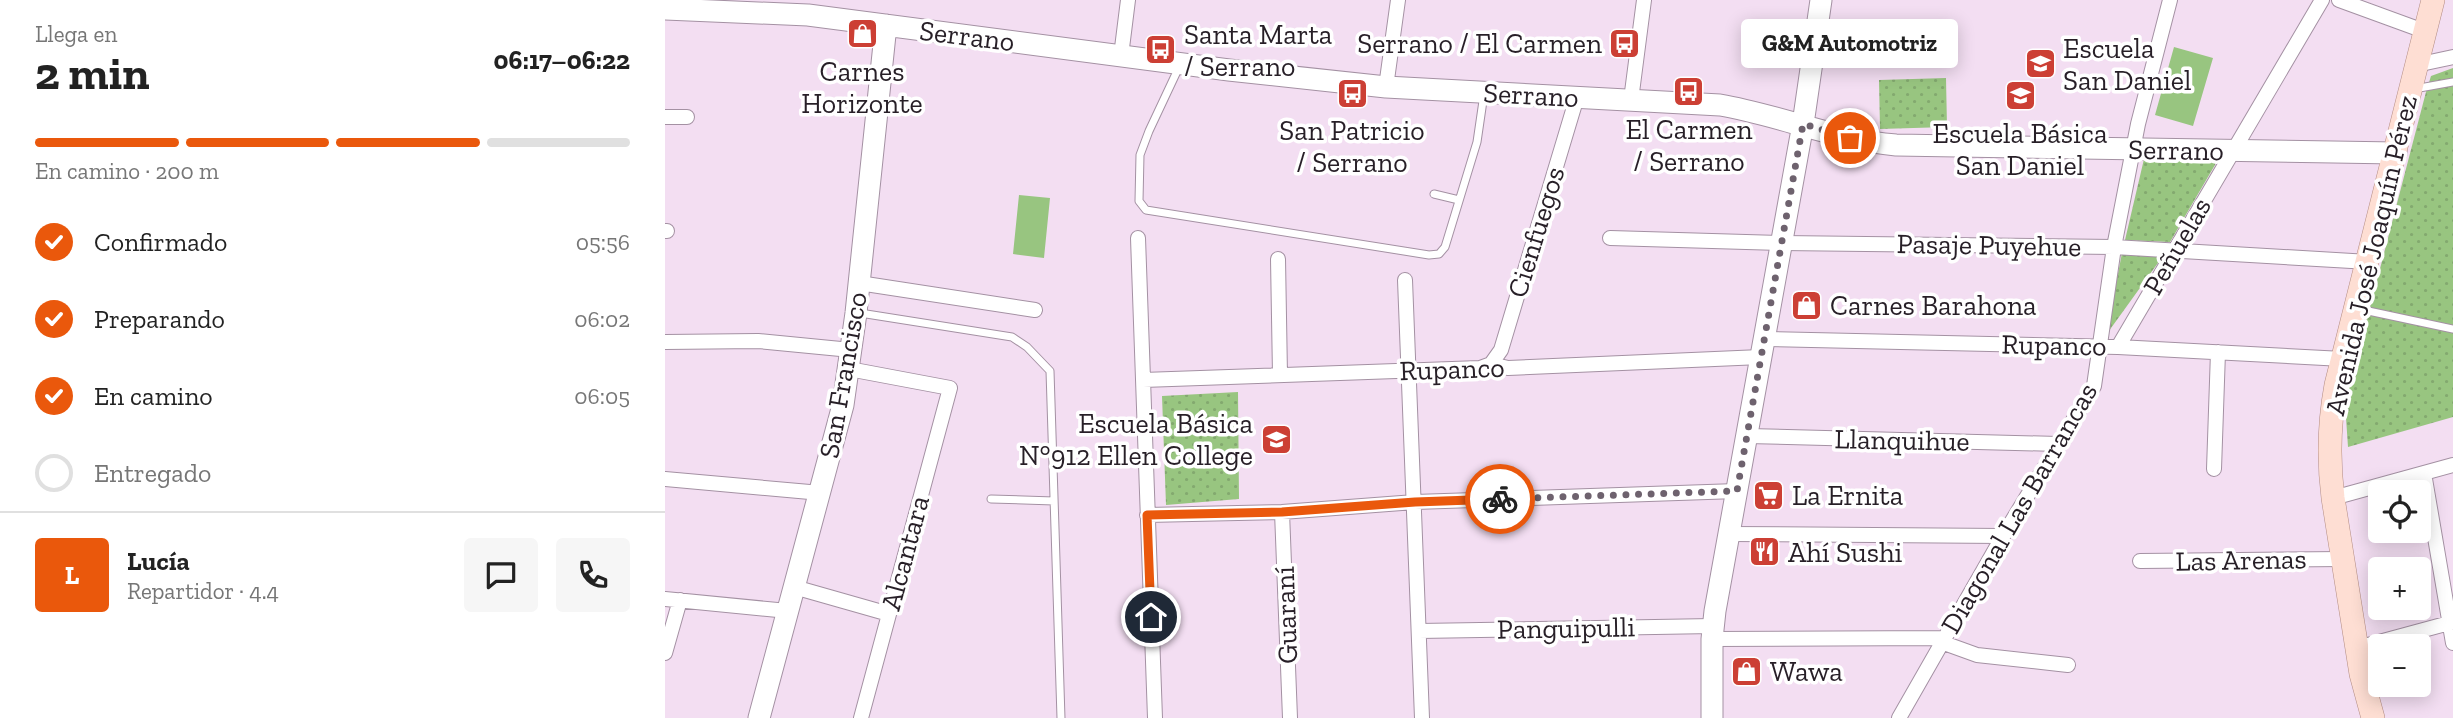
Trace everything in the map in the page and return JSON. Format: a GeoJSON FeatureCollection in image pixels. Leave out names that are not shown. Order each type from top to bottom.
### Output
{"type":"FeatureCollection","features":[{"type":"Feature","properties":{"kind":"main road"},"geometry":{"type":"LineString","coordinates":[[1712,718],[1712,633],[1803,124],[1821,0]]}},
{"type":"Feature","properties":{"kind":"main road","name":"Avenida José Joaquín Pérez"},"geometry":{"type":"LineString","coordinates":[[2373,718],[2357,648],[2333,498],[2330,427],[2336,385],[2433,0]]}},
{"type":"Feature","properties":{"kind":"main road","name":"Serrano"},"geometry":{"type":"LineString","coordinates":[[665,9],[809,8],[886,25],[1181,64],[1386,87],[1720,105],[1850,138],[1889,145],[2396,153]]}},
{"type":"Feature","properties":{"kind":"main road","name":"San Francisco"},"geometry":{"type":"LineString","coordinates":[[759,718],[843,405],[856,313],[886,25]]}},
{"type":"Feature","properties":{"kind":"street"},"geometry":{"type":"LineString","coordinates":[[1121,56],[1128,0]]}},
{"type":"Feature","properties":{"kind":"street"},"geometry":{"type":"LineString","coordinates":[[1386,87],[1398,0]]}},
{"type":"Feature","properties":{"kind":"street"},"geometry":{"type":"LineString","coordinates":[[1631,100],[1644,0]]}},
{"type":"Feature","properties":{"kind":"street","name":"Diagonal Las Barrancas"},"geometry":{"type":"LineString","coordinates":[[1899,718],[2003,536],[2094,386],[2114,247],[2133,149],[2170,0]]}},
{"type":"Feature","properties":{"kind":"street","name":"Peñuelas"},"geometry":{"type":"LineString","coordinates":[[2118,347],[2322,0]]}},
{"type":"Feature","properties":{"kind":"street"},"geometry":{"type":"LineString","coordinates":[[2339,0],[2424,31]]}},
{"type":"Feature","properties":{"kind":"street"},"geometry":{"type":"LineString","coordinates":[[2416,65],[2453,57]]}},
{"type":"Feature","properties":{"kind":"street","name":"Cienfuegos"},"geometry":{"type":"LineString","coordinates":[[1491,364],[1501,350],[1577,97]]}},
{"type":"Feature","properties":{"kind":"street"},"geometry":{"type":"LineString","coordinates":[[665,117],[687,117]]}},
{"type":"Feature","properties":{"kind":"street"},"geometry":{"type":"LineString","coordinates":[[1137,238],[1155,718]]}},
{"type":"Feature","properties":{"kind":"street","name":"Pasaje Puyehue"},"geometry":{"type":"LineString","coordinates":[[1610,238],[2114,247],[2369,262]]}},
{"type":"Feature","properties":{"kind":"street"},"geometry":{"type":"LineString","coordinates":[[1278,259],[1280,375]]}},
{"type":"Feature","properties":{"kind":"street"},"geometry":{"type":"LineString","coordinates":[[1405,280],[1422,718]]}},
{"type":"Feature","properties":{"kind":"street"},"geometry":{"type":"LineString","coordinates":[[859,283],[1035,310]]}},
{"type":"Feature","properties":{"kind":"street"},"geometry":{"type":"LineString","coordinates":[[665,342],[758,341],[850,360]]}},
{"type":"Feature","properties":{"kind":"street","name":"Rupanco"},"geometry":{"type":"LineString","coordinates":[[1143,380],[1480,368],[1491,364],[1508,368],[1763,348],[2099,346],[2343,359]]}},
{"type":"Feature","properties":{"kind":"street"},"geometry":{"type":"LineString","coordinates":[[2214,468],[2218,352]]}},
{"type":"Feature","properties":{"kind":"street","name":"Alcantara"},"geometry":{"type":"LineString","coordinates":[[850,360],[950,388],[861,718]]}},
{"type":"Feature","properties":{"kind":"street","name":"Llanquihue"},"geometry":{"type":"LineString","coordinates":[[1747,436],[2058,444]]}},
{"type":"Feature","properties":{"kind":"street"},"geometry":{"type":"LineString","coordinates":[[2333,498],[2453,466]]}},
{"type":"Feature","properties":{"kind":"street"},"geometry":{"type":"LineString","coordinates":[[2424,473],[2453,643]]}},
{"type":"Feature","properties":{"kind":"street"},"geometry":{"type":"LineString","coordinates":[[665,479],[821,493]]}},
{"type":"Feature","properties":{"kind":"street"},"geometry":{"type":"LineString","coordinates":[[1147,515],[1282,512],[1415,502],[1737,491]]}},
{"type":"Feature","properties":{"kind":"street","name":"Guaraní"},"geometry":{"type":"LineString","coordinates":[[1282,512],[1290,718]]}},
{"type":"Feature","properties":{"kind":"street"},"geometry":{"type":"LineString","coordinates":[[1729,534],[2003,536]]}},
{"type":"Feature","properties":{"kind":"street","name":"Las Arenas"},"geometry":{"type":"LineString","coordinates":[[2140,561],[2343,559]]}},
{"type":"Feature","properties":{"kind":"street"},"geometry":{"type":"LineString","coordinates":[[795,587],[889,614]]}},
{"type":"Feature","properties":{"kind":"street"},"geometry":{"type":"LineString","coordinates":[[665,653],[672,599],[788,611]]}},
{"type":"Feature","properties":{"kind":"street"},"geometry":{"type":"LineString","coordinates":[[2357,648],[2451,623]]}},
{"type":"Feature","properties":{"kind":"street","name":"Panguipulli"},"geometry":{"type":"LineString","coordinates":[[1419,631],[1712,633],[1942,640],[1977,655],[2068,665]]}},
{"type":"Feature","properties":{"kind":"lane"},"geometry":{"type":"LineString","coordinates":[[1181,64],[1140,155],[1138,195],[1142,207],[1146,210],[1434,255],[1439,254],[1445,247],[1478,142],[1484,93]]}},
{"type":"Feature","properties":{"kind":"lane"},"geometry":{"type":"LineString","coordinates":[[2409,90],[2453,82]]}},
{"type":"Feature","properties":{"kind":"lane"},"geometry":{"type":"LineString","coordinates":[[1434,194],[1459,200]]}},
{"type":"Feature","properties":{"kind":"lane"},"geometry":{"type":"LineString","coordinates":[[2355,309],[2453,329]]}},
{"type":"Feature","properties":{"kind":"lane"},"geometry":{"type":"LineString","coordinates":[[856,313],[1012,337],[1027,346],[1046,364],[1051,380],[1061,718]]}},
{"type":"Feature","properties":{"kind":"lane"},"geometry":{"type":"LineString","coordinates":[[992,499],[1053,500]]}},
{"type":"Feature","properties":{"kind":"green space"},"geometry":{"type":"Polygon","coordinates":[[[2174,47],[2213,58],[2193,126],[2155,115],[2174,47]]]}},
{"type":"Feature","properties":{"kind":"green space"},"geometry":{"type":"Polygon","coordinates":[[[2453,68],[2453,417],[2348,447],[2345,403],[2426,92],[2431,76],[2453,68]]]}},
{"type":"Feature","properties":{"kind":"green space"},"geometry":{"type":"Polygon","coordinates":[[[1946,78],[1947,127],[1880,129],[1879,80],[1946,78]]]}},
{"type":"Feature","properties":{"kind":"green space"},"geometry":{"type":"Polygon","coordinates":[[[2219,158],[2170,242],[2125,240],[2144,159],[2219,158]]]}},
{"type":"Feature","properties":{"kind":"green space"},"geometry":{"type":"Polygon","coordinates":[[[1019,195],[1050,198],[1044,258],[1013,254],[1019,195]]]}},
{"type":"Feature","properties":{"kind":"green space"},"geometry":{"type":"Polygon","coordinates":[[[2122,253],[2163,256],[2106,335],[2122,253]]]}},
{"type":"Feature","properties":{"kind":"green space"},"geometry":{"type":"Polygon","coordinates":[[[1238,392],[1239,499],[1166,505],[1162,396],[1238,392]]]}},
{"type":"Feature","properties":{"kind":"way so far"},"geometry":{"type":"LineString","coordinates":[[1500,499],[1737,491],[1803,124],[1850,138]]}},
{"type":"Feature","properties":{"kind":"place","name":"Carnes Horizonte"},"geometry":{"type":"Point","coordinates":[862,34]}},
{"type":"Feature","properties":{"kind":"place","name":"Serrano / El Carmen"},"geometry":{"type":"Point","coordinates":[1625,43]}},
{"type":"Feature","properties":{"kind":"place","name":"Santa Marta / Serrano"},"geometry":{"type":"Point","coordinates":[1161,50]}},
{"type":"Feature","properties":{"kind":"place","name":"Escuela San Daniel"},"geometry":{"type":"Point","coordinates":[2040,64]}},
{"type":"Feature","properties":{"kind":"place","name":"El Carmen / Serrano"},"geometry":{"type":"Point","coordinates":[1689,92]}},
{"type":"Feature","properties":{"kind":"place","name":"San Patricio / Serrano"},"geometry":{"type":"Point","coordinates":[1352,93]}},
{"type":"Feature","properties":{"kind":"place","name":"Escuela Básica San Daniel"},"geometry":{"type":"Point","coordinates":[2020,96]}},
{"type":"Feature","properties":{"kind":"place","name":"G&M Automotriz"},"geometry":{"type":"Point","coordinates":[1850,138]}},
{"type":"Feature","properties":{"kind":"place","name":"Carnes Barahona"},"geometry":{"type":"Point","coordinates":[1807,305]}},
{"type":"Feature","properties":{"kind":"place","name":"Escuela Básica N°912 Ellen College"},"geometry":{"type":"Point","coordinates":[1276,439]}},
{"type":"Feature","properties":{"kind":"place","name":"La Ernita"},"geometry":{"type":"Point","coordinates":[1769,495]}},
{"type":"Feature","properties":{"kind":"place","name":"Ahí Sushi"},"geometry":{"type":"Point","coordinates":[1765,552]}},
{"type":"Feature","properties":{"kind":"place","name":"Wawa"},"geometry":{"type":"Point","coordinates":[1747,671]}},
{"type":"Feature","properties":{"kind":"route"},"geometry":{"type":"LineString","coordinates":[[1151,617],[1147,515],[1282,512],[1500,499]]}}]}
